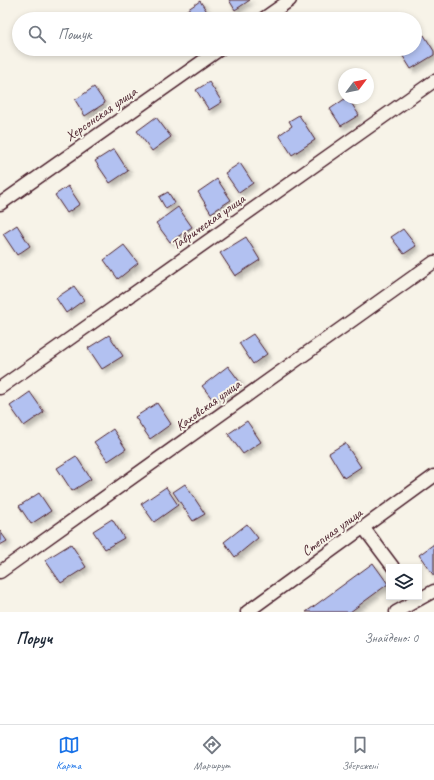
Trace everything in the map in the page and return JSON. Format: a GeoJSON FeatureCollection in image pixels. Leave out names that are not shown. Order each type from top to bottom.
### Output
{"type":"FeatureCollection","features":[{"type":"Feature","properties":{"kind":"street"},"geometry":{"type":"LineString","coordinates":[[273,12],[290,0]]}},
{"type":"Feature","properties":{"kind":"street","name":"Херсонская улица"},"geometry":{"type":"LineString","coordinates":[[0,204],[210,56]]}},
{"type":"Feature","properties":{"kind":"street","name":"Таврическая улица"},"geometry":{"type":"LineString","coordinates":[[0,388],[434,81]]}},
{"type":"Feature","properties":{"kind":"street","name":"Каховская улица"},"geometry":{"type":"LineString","coordinates":[[0,572],[434,262]]}},
{"type":"Feature","properties":{"kind":"street","name":"Степная улица"},"geometry":{"type":"LineString","coordinates":[[254,610],[363,527],[434,476]]}},
{"type":"Feature","properties":{"kind":"street"},"geometry":{"type":"LineString","coordinates":[[363,527],[391,564]]}},
{"type":"Feature","properties":{"kind":"street"},"geometry":{"type":"LineString","coordinates":[[422,596],[434,591]]}},
{"type":"Feature","properties":{"kind":"street"},"geometry":{"type":"LineString","coordinates":[[396,612],[413,600]]}},
{"type":"Feature","properties":{"kind":"building"},"geometry":{"type":"Polygon","coordinates":[[[229,0],[250,0],[235,10],[229,0]]]}},
{"type":"Feature","properties":{"kind":"building"},"geometry":{"type":"Polygon","coordinates":[[[200,1],[207,12],[184,12],[200,1]]]}},
{"type":"Feature","properties":{"kind":"building"},"geometry":{"type":"Polygon","coordinates":[[[424,35],[434,51],[434,55],[411,69],[403,56],[422,56],[422,36],[424,35]]]}},
{"type":"Feature","properties":{"kind":"building"},"geometry":{"type":"Polygon","coordinates":[[[209,82],[222,102],[209,110],[196,90],[209,82]]]}},
{"type":"Feature","properties":{"kind":"building"},"geometry":{"type":"Polygon","coordinates":[[[94,87],[105,103],[85,116],[75,100],[94,87]]]}},
{"type":"Feature","properties":{"kind":"building"},"geometry":{"type":"Polygon","coordinates":[[[338,104],[352,104],[359,115],[341,126],[330,109],[338,104]]]}},
{"type":"Feature","properties":{"kind":"building"},"geometry":{"type":"Polygon","coordinates":[[[299,115],[315,140],[292,155],[279,135],[292,126],[289,121],[299,115]]]}},
{"type":"Feature","properties":{"kind":"building"},"geometry":{"type":"Polygon","coordinates":[[[156,117],[171,137],[152,151],[137,131],[156,117]]]}},
{"type":"Feature","properties":{"kind":"building"},"geometry":{"type":"Polygon","coordinates":[[[114,149],[128,171],[110,183],[95,161],[114,149]]]}},
{"type":"Feature","properties":{"kind":"building"},"geometry":{"type":"Polygon","coordinates":[[[240,163],[253,183],[239,193],[225,173],[240,163]]]}},
{"type":"Feature","properties":{"kind":"building"},"geometry":{"type":"Polygon","coordinates":[[[217,179],[231,200],[211,213],[198,192],[217,179]]]}},
{"type":"Feature","properties":{"kind":"building"},"geometry":{"type":"Polygon","coordinates":[[[68,186],[80,204],[67,213],[55,195],[68,186]]]}},
{"type":"Feature","properties":{"kind":"building"},"geometry":{"type":"Polygon","coordinates":[[[168,192],[175,203],[166,209],[159,197],[168,192]]]}},
{"type":"Feature","properties":{"kind":"building"},"geometry":{"type":"Polygon","coordinates":[[[178,207],[192,227],[170,242],[156,223],[178,207]]]}},
{"type":"Feature","properties":{"kind":"building"},"geometry":{"type":"Polygon","coordinates":[[[17,225],[30,246],[17,255],[3,234],[17,225]]]}},
{"type":"Feature","properties":{"kind":"building"},"geometry":{"type":"Polygon","coordinates":[[[403,229],[416,246],[404,254],[391,237],[403,229]]]}},
{"type":"Feature","properties":{"kind":"building"},"geometry":{"type":"Polygon","coordinates":[[[246,237],[260,260],[235,276],[220,253],[246,237]]]}},
{"type":"Feature","properties":{"kind":"building"},"geometry":{"type":"Polygon","coordinates":[[[124,245],[138,263],[118,279],[104,260],[124,245]]]}},
{"type":"Feature","properties":{"kind":"building"},"geometry":{"type":"Polygon","coordinates":[[[74,286],[84,300],[66,313],[56,298],[74,286]]]}},
{"type":"Feature","properties":{"kind":"building"},"geometry":{"type":"Polygon","coordinates":[[[253,334],[267,354],[253,364],[239,343],[253,334]]]}},
{"type":"Feature","properties":{"kind":"building"},"geometry":{"type":"Polygon","coordinates":[[[109,335],[123,356],[102,369],[88,348],[109,335]]]}},
{"type":"Feature","properties":{"kind":"building"},"geometry":{"type":"Polygon","coordinates":[[[228,366],[240,382],[214,401],[202,386],[228,366]]]}},
{"type":"Feature","properties":{"kind":"building"},"geometry":{"type":"Polygon","coordinates":[[[30,392],[44,412],[24,426],[10,406],[30,392]]]}},
{"type":"Feature","properties":{"kind":"building"},"geometry":{"type":"Polygon","coordinates":[[[157,403],[171,424],[150,439],[135,417],[157,403]]]}},
{"type":"Feature","properties":{"kind":"building"},"geometry":{"type":"Polygon","coordinates":[[[247,421],[261,442],[243,454],[228,434],[247,421]]]}},
{"type":"Feature","properties":{"kind":"building"},"geometry":{"type":"Polygon","coordinates":[[[113,429],[126,449],[108,461],[94,442],[113,429]]]}},
{"type":"Feature","properties":{"kind":"building"},"geometry":{"type":"Polygon","coordinates":[[[345,443],[361,467],[344,478],[329,453],[345,443]]]}},
{"type":"Feature","properties":{"kind":"building"},"geometry":{"type":"Polygon","coordinates":[[[76,456],[91,479],[72,491],[57,468],[76,456]]]}},
{"type":"Feature","properties":{"kind":"building"},"geometry":{"type":"Polygon","coordinates":[[[185,484],[205,514],[193,521],[173,492],[185,484]]]}},
{"type":"Feature","properties":{"kind":"building"},"geometry":{"type":"Polygon","coordinates":[[[166,487],[178,505],[154,522],[141,504],[166,487]]]}},
{"type":"Feature","properties":{"kind":"building"},"geometry":{"type":"Polygon","coordinates":[[[39,493],[51,511],[31,524],[19,506],[39,493]]]}},
{"type":"Feature","properties":{"kind":"building"},"geometry":{"type":"Polygon","coordinates":[[[112,519],[124,538],[105,549],[93,531],[112,519]]]}},
{"type":"Feature","properties":{"kind":"building"},"geometry":{"type":"Polygon","coordinates":[[[247,524],[258,538],[235,557],[224,542],[247,524]]]}},
{"type":"Feature","properties":{"kind":"building"},"geometry":{"type":"Polygon","coordinates":[[[0,531],[7,541],[0,545],[0,531]]]}},
{"type":"Feature","properties":{"kind":"building"},"geometry":{"type":"Polygon","coordinates":[[[71,544],[86,567],[61,583],[45,560],[71,544]]]}},
{"type":"Feature","properties":{"kind":"building"},"geometry":{"type":"Polygon","coordinates":[[[434,544],[434,576],[419,555],[434,544]]]}},
{"type":"Feature","properties":{"kind":"building"},"geometry":{"type":"Polygon","coordinates":[[[373,563],[386,581],[386,585],[350,612],[306,612],[373,563]]]}}]}
